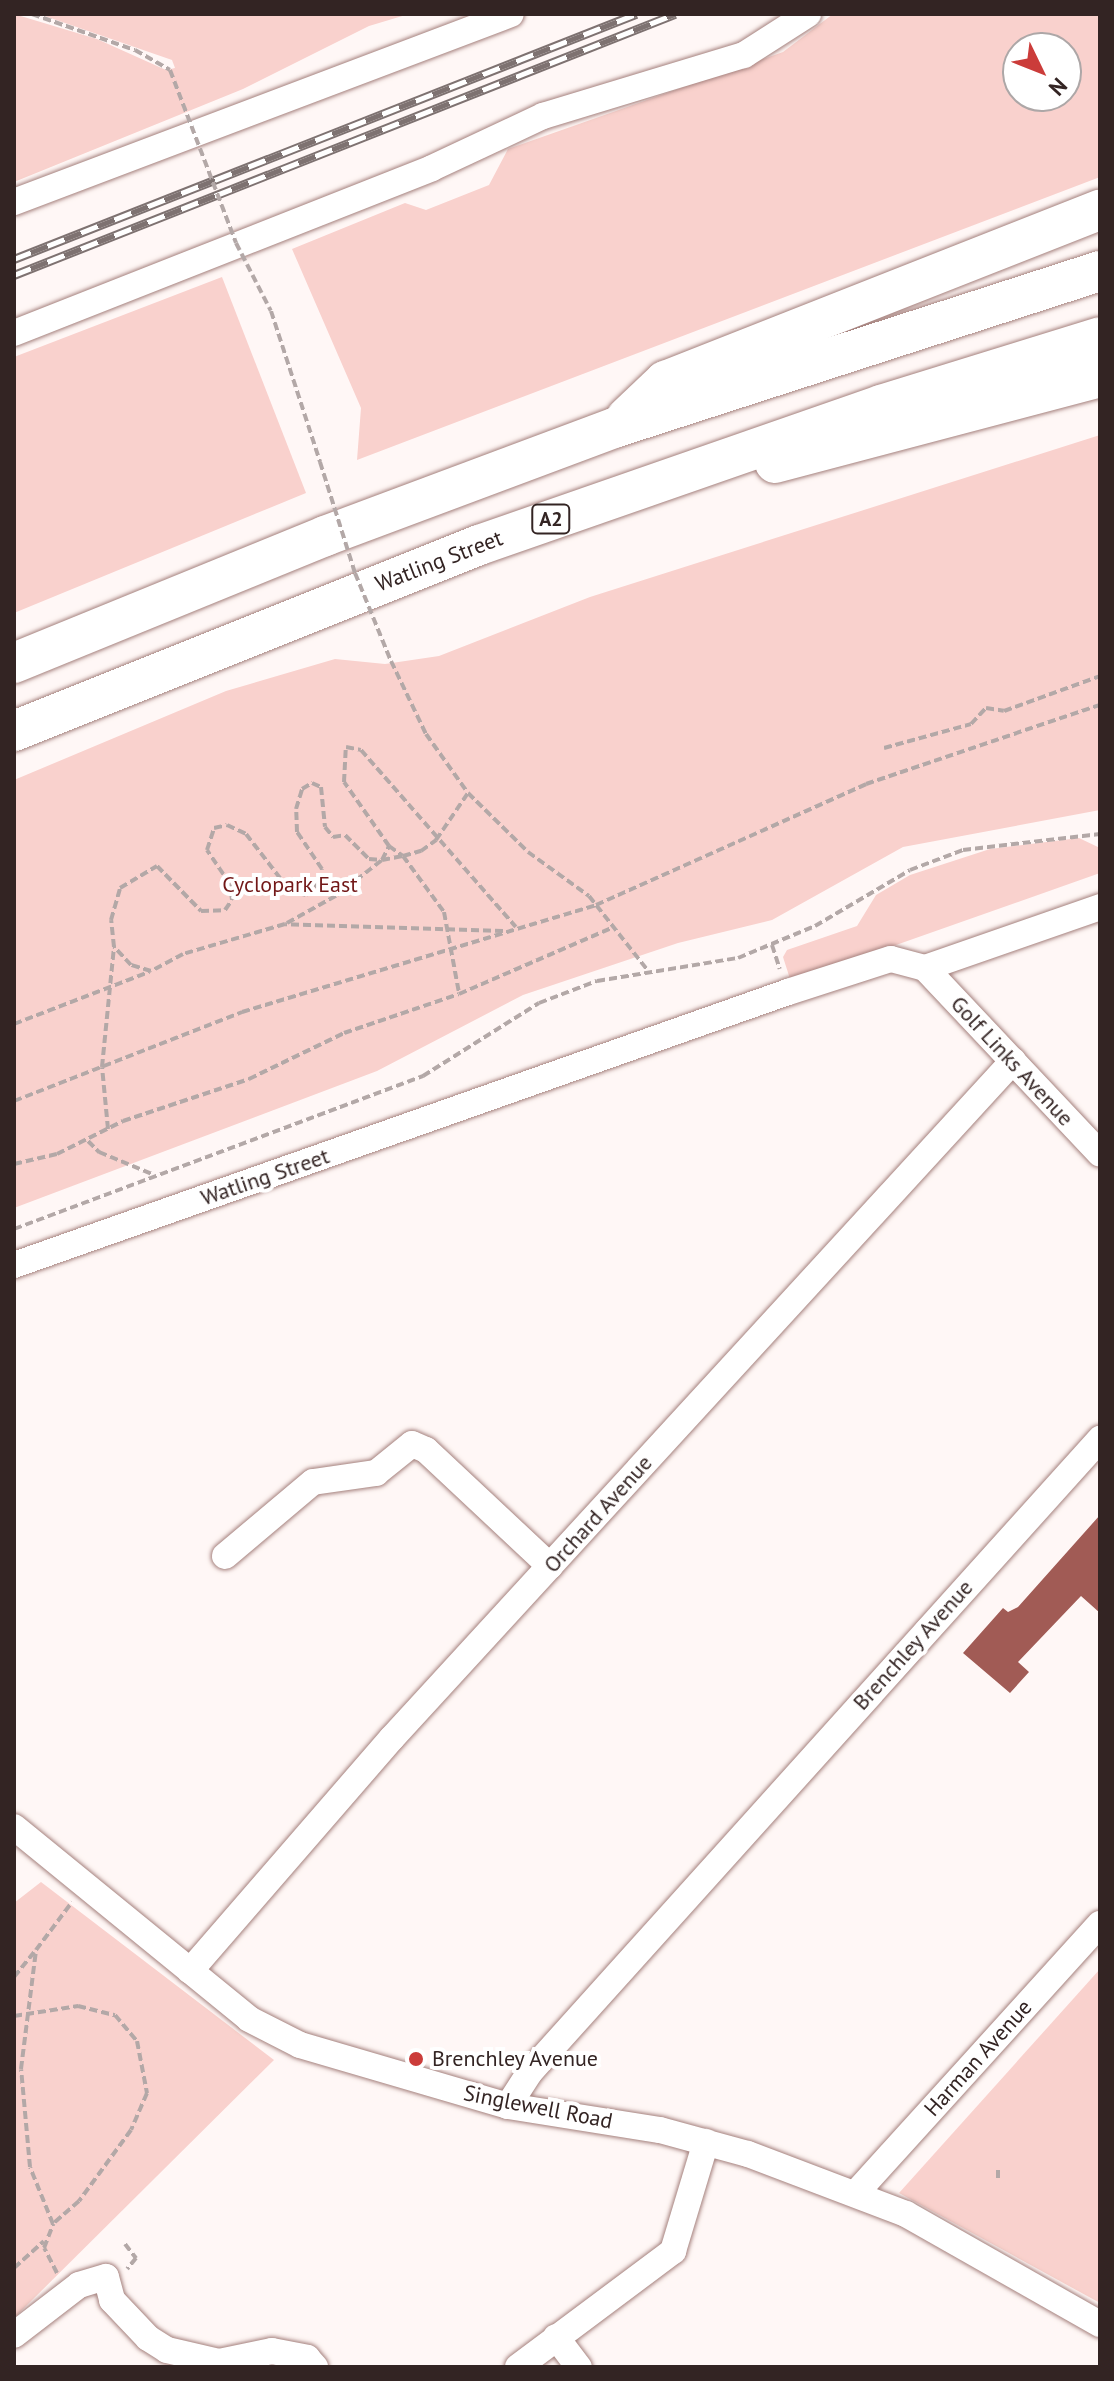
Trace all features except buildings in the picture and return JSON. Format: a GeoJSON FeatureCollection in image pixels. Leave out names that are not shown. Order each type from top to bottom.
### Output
{"type":"FeatureCollection","features":[{"type":"Feature","properties":{"kind":"highway"},"geometry":{"type":"LineString","coordinates":[[617,427],[665,381],[1100,210]]}},
{"type":"Feature","properties":{"kind":"highway"},"geometry":{"type":"LineString","coordinates":[[14,663],[325,536],[617,427],[1100,271]]}},
{"type":"Feature","properties":{"kind":"highway","name":"Watling Street"},"geometry":{"type":"LineString","coordinates":[[14,731],[311,610],[629,491],[1100,337]]}},
{"type":"Feature","properties":{"kind":"highway"},"geometry":{"type":"LineString","coordinates":[[629,491],[832,452],[1100,377]]}},
{"type":"Feature","properties":{"kind":"street"},"geometry":{"type":"LineString","coordinates":[[14,202],[511,14]]}},
{"type":"Feature","properties":{"kind":"street"},"geometry":{"type":"LineString","coordinates":[[14,333],[432,168],[543,116],[744,55],[808,14]]}},
{"type":"Feature","properties":{"kind":"street"},"geometry":{"type":"LineString","coordinates":[[925,968],[1100,907]]}},
{"type":"Feature","properties":{"kind":"street","name":"Watling Street"},"geometry":{"type":"LineString","coordinates":[[14,1265],[788,992],[891,959],[925,968]]}},
{"type":"Feature","properties":{"kind":"street","name":"Golf Links Avenue"},"geometry":{"type":"LineString","coordinates":[[925,968],[1100,1154]]}},
{"type":"Feature","properties":{"kind":"street","name":"Orchard Avenue"},"geometry":{"type":"LineString","coordinates":[[190,1971],[550,1566],[1013,1061]]}},
{"type":"Feature","properties":{"kind":"street","name":"Brenchley Avenue"},"geometry":{"type":"LineString","coordinates":[[508,2106],[530,2072],[1100,1439]]}},
{"type":"Feature","properties":{"kind":"street"},"geometry":{"type":"LineString","coordinates":[[225,1556],[313,1482],[376,1473],[412,1444],[426,1450],[550,1566]]}},
{"type":"Feature","properties":{"kind":"street","name":"Singlewell Road"},"geometry":{"type":"LineString","coordinates":[[14,1827],[249,2019],[300,2045],[508,2106],[706,2142],[856,2193],[906,2214],[1100,2324]]}},
{"type":"Feature","properties":{"kind":"street","name":"Harman Avenue"},"geometry":{"type":"LineString","coordinates":[[856,2193],[1100,1924]]}},
{"type":"Feature","properties":{"kind":"street"},"geometry":{"type":"LineString","coordinates":[[518,2367],[673,2251],[706,2142]]}},
{"type":"Feature","properties":{"kind":"street"},"geometry":{"type":"LineString","coordinates":[[14,2335],[62,2296],[114,2277],[112,2300],[148,2338],[167,2350],[219,2362],[272,2351],[307,2358],[315,2367]]}},
{"type":"Feature","properties":{"kind":"street"},"geometry":{"type":"LineString","coordinates":[[556,2337],[579,2367]]}},
{"type":"Feature","properties":{"kind":"path"},"geometry":{"type":"LineString","coordinates":[[32,14],[135,50],[170,70],[236,243],[271,311],[355,573],[391,661],[426,734],[468,793],[528,852],[596,905],[649,972]]}},
{"type":"Feature","properties":{"kind":"path"},"geometry":{"type":"LineString","coordinates":[[884,748],[971,724],[985,708],[1004,711],[1100,676]]}},
{"type":"Feature","properties":{"kind":"path"},"geometry":{"type":"LineString","coordinates":[[14,1101],[242,1012],[596,905],[866,784],[1100,705]]}},
{"type":"Feature","properties":{"kind":"path"},"geometry":{"type":"LineString","coordinates":[[459,994],[444,912],[403,856],[389,846],[344,782],[346,747],[361,750],[436,840],[516,927]]}},
{"type":"Feature","properties":{"kind":"path"},"geometry":{"type":"LineString","coordinates":[[108,1129],[102,1067],[114,947],[111,920],[120,888],[145,870],[157,866],[201,911],[225,910],[232,900],[230,884],[207,850],[214,828],[227,825],[246,834],[290,891],[306,895],[320,882],[322,869],[297,832],[302,789],[312,783],[321,787],[325,827],[333,837],[345,835],[369,859],[382,860],[403,856],[436,840],[468,793]]}},
{"type":"Feature","properties":{"kind":"path"},"geometry":{"type":"LineString","coordinates":[[14,1229],[152,1174],[423,1076],[539,1003],[597,981],[713,964],[772,945],[823,923],[910,870],[963,850],[1100,834]]}},
{"type":"Feature","properties":{"kind":"path"},"geometry":{"type":"LineString","coordinates":[[14,1024],[151,971],[183,954],[285,924],[337,895],[382,860],[389,846]]}},
{"type":"Feature","properties":{"kind":"path"},"geometry":{"type":"LineString","coordinates":[[285,924],[503,931]]}},
{"type":"Feature","properties":{"kind":"path"},"geometry":{"type":"LineString","coordinates":[[14,1164],[88,1141],[108,1129],[249,1079],[344,1033],[459,994],[614,927]]}},
{"type":"Feature","properties":{"kind":"path"},"geometry":{"type":"LineString","coordinates":[[114,947],[131,965],[151,971]]}},
{"type":"Feature","properties":{"kind":"path"},"geometry":{"type":"LineString","coordinates":[[88,1141],[99,1152],[152,1174]]}},
{"type":"Feature","properties":{"kind":"path"},"geometry":{"type":"LineString","coordinates":[[14,1977],[74,1897],[86,1907]]}},
{"type":"Feature","properties":{"kind":"path"},"geometry":{"type":"LineString","coordinates":[[36,1950],[21,2069],[30,2167],[53,2224]]}},
{"type":"Feature","properties":{"kind":"path"},"geometry":{"type":"LineString","coordinates":[[14,2016],[78,2006],[115,2015],[137,2041],[147,2093],[131,2130],[79,2201],[53,2224],[44,2241],[14,2268]]}},
{"type":"Feature","properties":{"kind":"path"},"geometry":{"type":"LineString","coordinates":[[998,2169],[998,2178]]}},
{"type":"Feature","properties":{"kind":"path"},"geometry":{"type":"LineString","coordinates":[[44,2241],[62,2296]]}},
{"type":"Feature","properties":{"kind":"path"},"geometry":{"type":"LineString","coordinates":[[114,2277],[136,2258],[125,2244]]}},
{"type":"Feature","properties":{"kind":"green space"},"geometry":{"type":"Polygon","coordinates":[[[14,14],[97,39],[166,70],[175,68],[172,60],[39,14],[409,14],[369,26],[243,89],[14,182],[14,14]]]}},
{"type":"Feature","properties":{"kind":"green space"},"geometry":{"type":"Polygon","coordinates":[[[833,14],[1100,14],[1100,177],[357,460],[361,408],[292,249],[405,203],[426,210],[489,185],[508,149],[783,52],[833,14]]]}},
{"type":"Feature","properties":{"kind":"green space"},"geometry":{"type":"Polygon","coordinates":[[[222,277],[306,493],[14,613],[14,357],[222,277]]]}},
{"type":"Feature","properties":{"kind":"green space","name":"Cyclopark East"},"geometry":{"type":"Polygon","coordinates":[[[1100,435],[1100,810],[903,847],[772,920],[678,943],[523,995],[377,1071],[14,1208],[14,780],[226,691],[335,659],[385,664],[439,656],[590,597],[1100,435]]]}},
{"type":"Feature","properties":{"kind":"green space"},"geometry":{"type":"Polygon","coordinates":[[[1079,838],[1100,848],[1100,873],[791,982],[783,957],[787,950],[857,926],[876,895],[910,875],[990,849],[1079,838]]]}},
{"type":"Feature","properties":{"kind":"green space"},"geometry":{"type":"Polygon","coordinates":[[[41,1882],[274,2060],[14,2318],[14,1903],[41,1882]]]}},
{"type":"Feature","properties":{"kind":"green space"},"geometry":{"type":"Polygon","coordinates":[[[1100,1969],[1100,2303],[899,2193],[1100,1969]]]}},
{"type":"Feature","properties":{"kind":"railway"},"geometry":{"type":"LineString","coordinates":[[14,259],[636,14]]}},
{"type":"Feature","properties":{"kind":"railway"},"geometry":{"type":"LineString","coordinates":[[14,275],[675,14]]}},
{"type":"Feature","properties":{"kind":"place","name":"Brenchley Avenue"},"geometry":{"type":"Point","coordinates":[416,2059]}}]}
